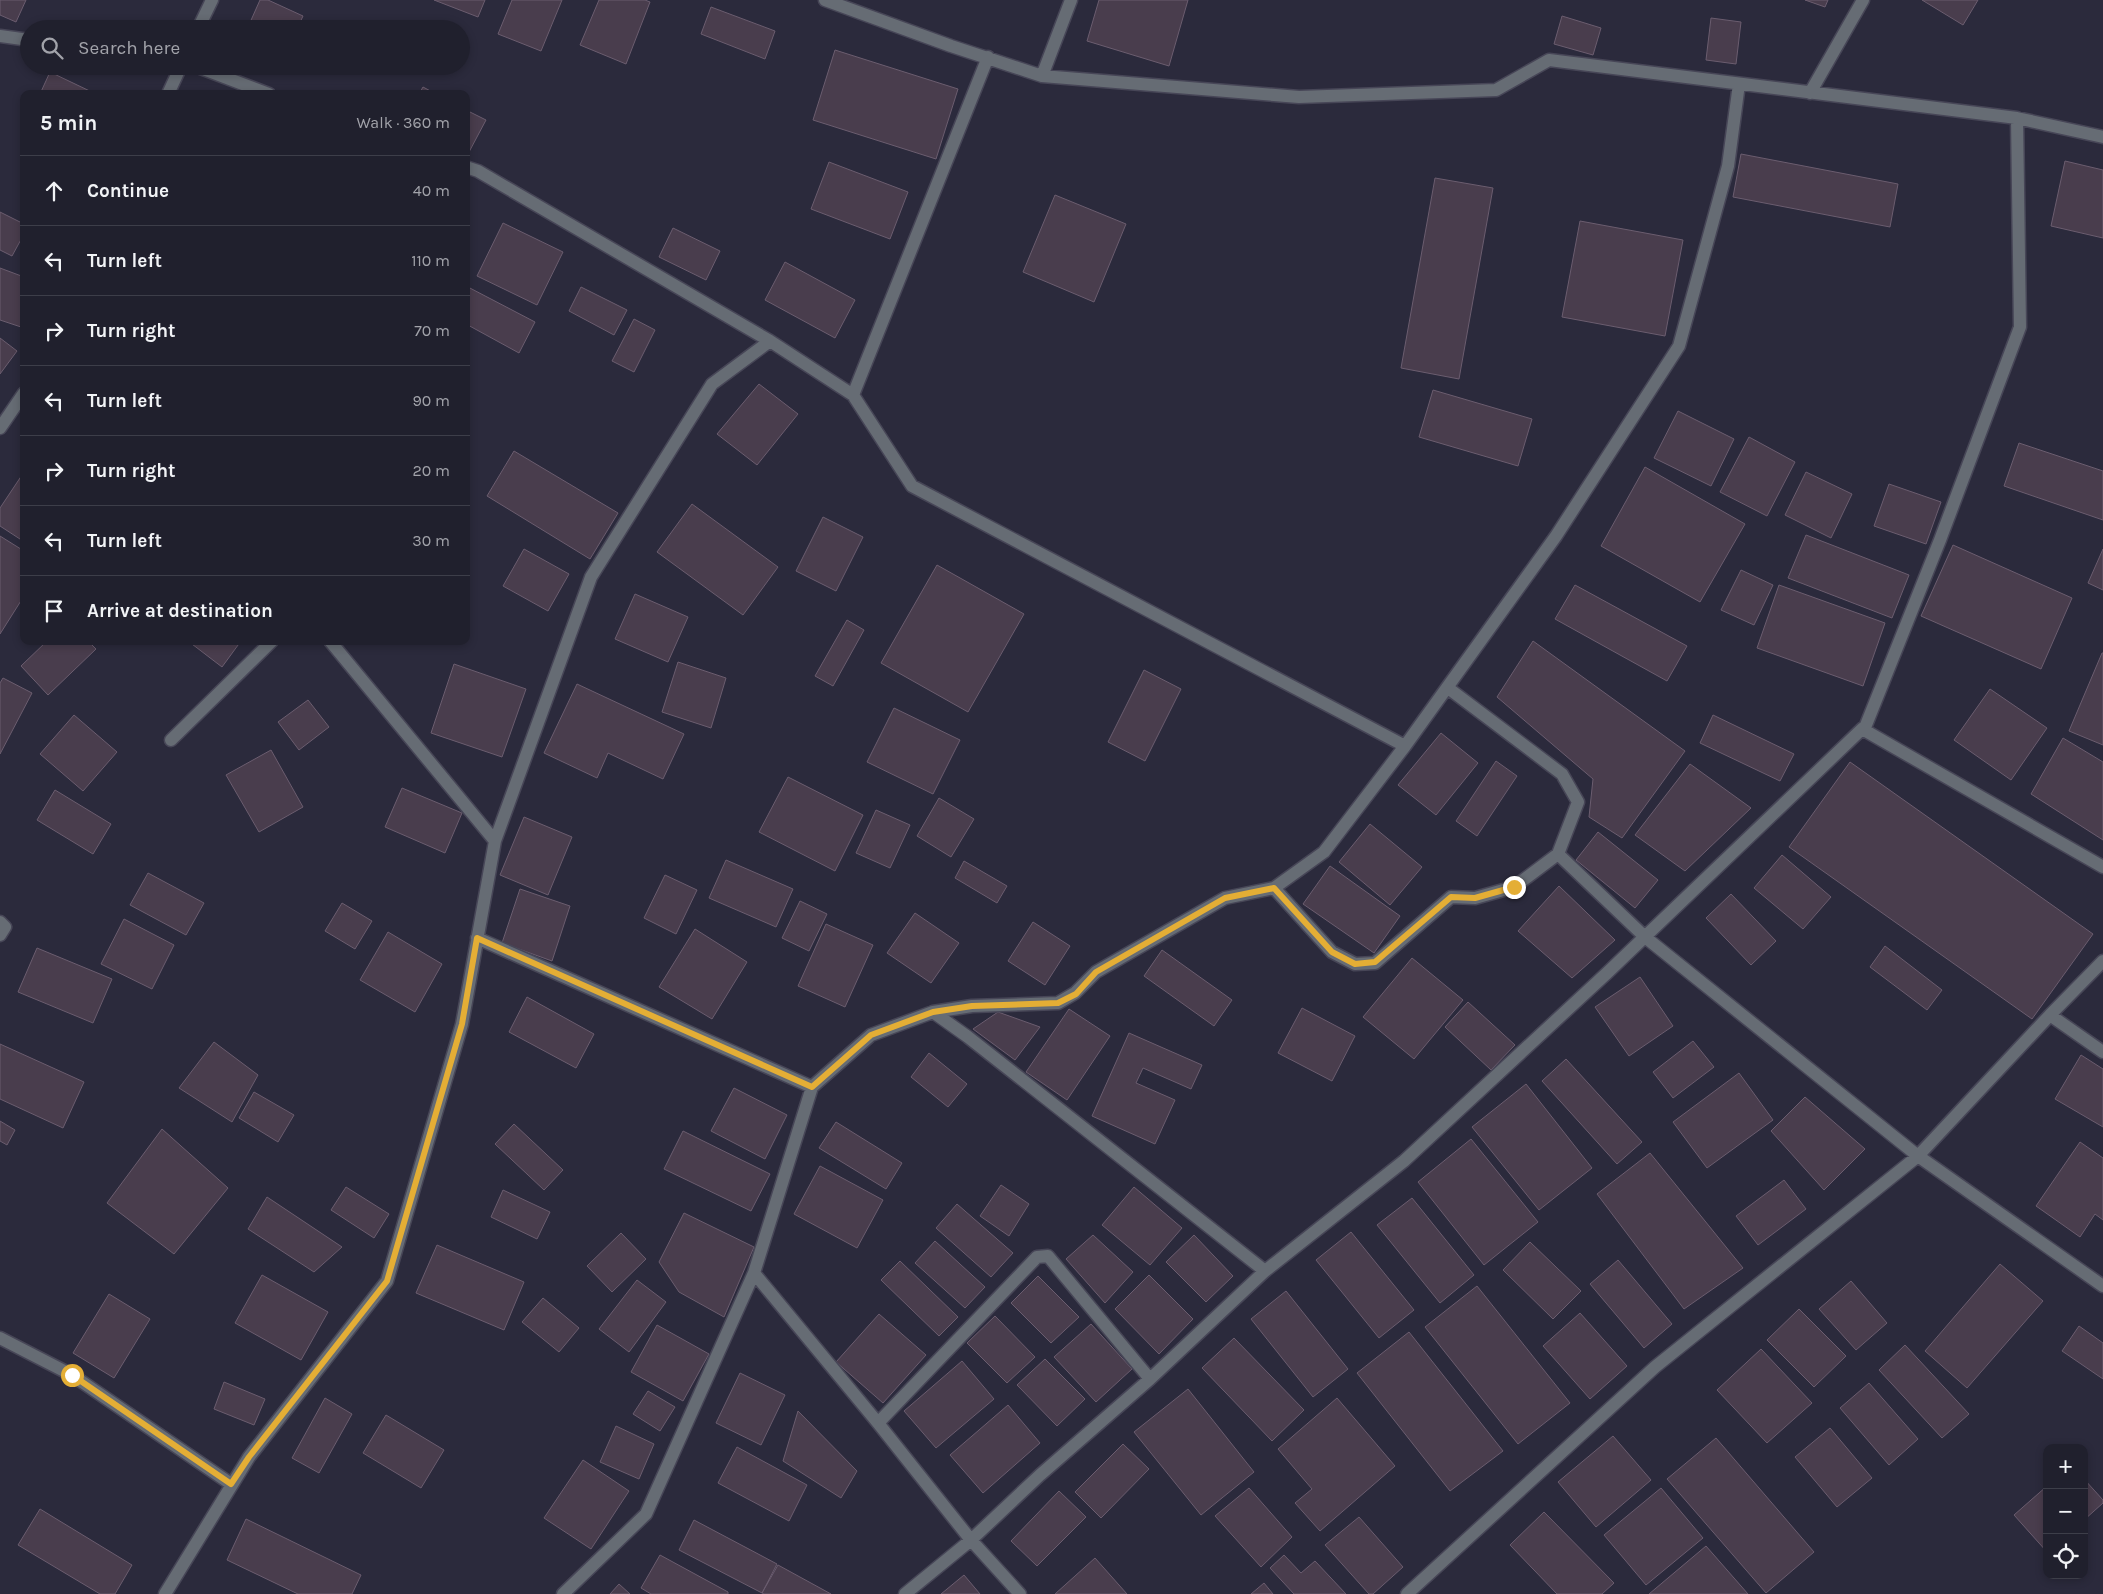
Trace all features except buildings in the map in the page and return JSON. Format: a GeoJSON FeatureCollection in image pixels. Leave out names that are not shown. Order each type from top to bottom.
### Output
{"type":"FeatureCollection","features":[{"type":"Feature","properties":{"kind":"street"},"geometry":{"type":"LineString","coordinates":[[202,20],[212,0]]}},
{"type":"Feature","properties":{"kind":"street"},"geometry":{"type":"LineString","coordinates":[[825,0],[951,46],[1042,76],[1299,97],[1496,90],[1549,60],[2018,118],[2103,137]]}},
{"type":"Feature","properties":{"kind":"street"},"geometry":{"type":"LineString","coordinates":[[1042,76],[1071,0]]}},
{"type":"Feature","properties":{"kind":"street"},"geometry":{"type":"LineString","coordinates":[[1810,93],[1862,0]]}},
{"type":"Feature","properties":{"kind":"street"},"geometry":{"type":"LineString","coordinates":[[0,36],[20,39]]}},
{"type":"Feature","properties":{"kind":"street"},"geometry":{"type":"LineString","coordinates":[[853,395],[988,57]]}},
{"type":"Feature","properties":{"kind":"street"},"geometry":{"type":"LineString","coordinates":[[170,90],[177,75]]}},
{"type":"Feature","properties":{"kind":"street"},"geometry":{"type":"LineString","coordinates":[[219,75],[258,90]]}},
{"type":"Feature","properties":{"kind":"street"},"geometry":{"type":"LineString","coordinates":[[563,1594],[646,1514],[754,1273],[812,1087],[871,1035],[933,1012],[972,1006],[1058,1003],[1076,994],[1096,972],[1225,898],[1274,888],[1324,852],[1448,688],[1556,536],[1679,346],[1728,166],[1739,84]]}},
{"type":"Feature","properties":{"kind":"street"},"geometry":{"type":"LineString","coordinates":[[1864,730],[1940,540],[2020,327],[2018,118]]}},
{"type":"Feature","properties":{"kind":"street"},"geometry":{"type":"LineString","coordinates":[[470,168],[478,171],[770,341],[853,395],[912,486],[1405,746]]}},
{"type":"Feature","properties":{"kind":"street"},"geometry":{"type":"LineString","coordinates":[[165,1594],[249,1457],[387,1281],[462,1024],[495,841],[591,577],[712,384],[770,341]]}},
{"type":"Feature","properties":{"kind":"street"},"geometry":{"type":"LineString","coordinates":[[0,428],[20,399]]}},
{"type":"Feature","properties":{"kind":"street"},"geometry":{"type":"LineString","coordinates":[[171,740],[268,645]]}},
{"type":"Feature","properties":{"kind":"street"},"geometry":{"type":"LineString","coordinates":[[333,645],[495,841]]}},
{"type":"Feature","properties":{"kind":"street"},"geometry":{"type":"LineString","coordinates":[[1274,888],[1332,952],[1355,964],[1375,962],[1451,897],[1475,898],[1514,887],[1558,854],[1578,802],[1562,774],[1448,688]]}},
{"type":"Feature","properties":{"kind":"street"},"geometry":{"type":"LineString","coordinates":[[905,1594],[971,1540],[1040,1475],[1150,1379],[1265,1270],[1404,1161],[1645,937],[1863,728],[2103,867]]}},
{"type":"Feature","properties":{"kind":"street"},"geometry":{"type":"LineString","coordinates":[[1558,854],[1645,937],[1918,1156],[2103,1286]]}},
{"type":"Feature","properties":{"kind":"street"},"geometry":{"type":"LineString","coordinates":[[0,922],[5,928],[0,935]]}},
{"type":"Feature","properties":{"kind":"street"},"geometry":{"type":"LineString","coordinates":[[477,938],[812,1087]]}},
{"type":"Feature","properties":{"kind":"street"},"geometry":{"type":"LineString","coordinates":[[1407,1594],[1655,1367],[1918,1156],[2050,1014],[2103,961]]}},
{"type":"Feature","properties":{"kind":"street"},"geometry":{"type":"LineString","coordinates":[[933,1012],[968,1037],[1265,1270]]}},
{"type":"Feature","properties":{"kind":"street"},"geometry":{"type":"LineString","coordinates":[[2050,1014],[2103,1052]]}},
{"type":"Feature","properties":{"kind":"street"},"geometry":{"type":"LineString","coordinates":[[878,1423],[1037,1257],[1048,1256],[1150,1379]]}},
{"type":"Feature","properties":{"kind":"street"},"geometry":{"type":"LineString","coordinates":[[754,1273],[878,1423],[971,1540],[1020,1594]]}},
{"type":"Feature","properties":{"kind":"street"},"geometry":{"type":"LineString","coordinates":[[0,1338],[72,1375],[231,1484]]}},
{"type":"Feature","properties":{"kind":"route"},"geometry":{"type":"LineString","coordinates":[[72,1375],[231,1484],[249,1457],[387,1281],[462,1024],[477,938],[812,1087],[871,1035],[933,1012],[972,1006],[1058,1003],[1076,994],[1096,972],[1225,898],[1274,888],[1332,952],[1355,964],[1375,962],[1451,897],[1475,898],[1514,887]]}}]}
